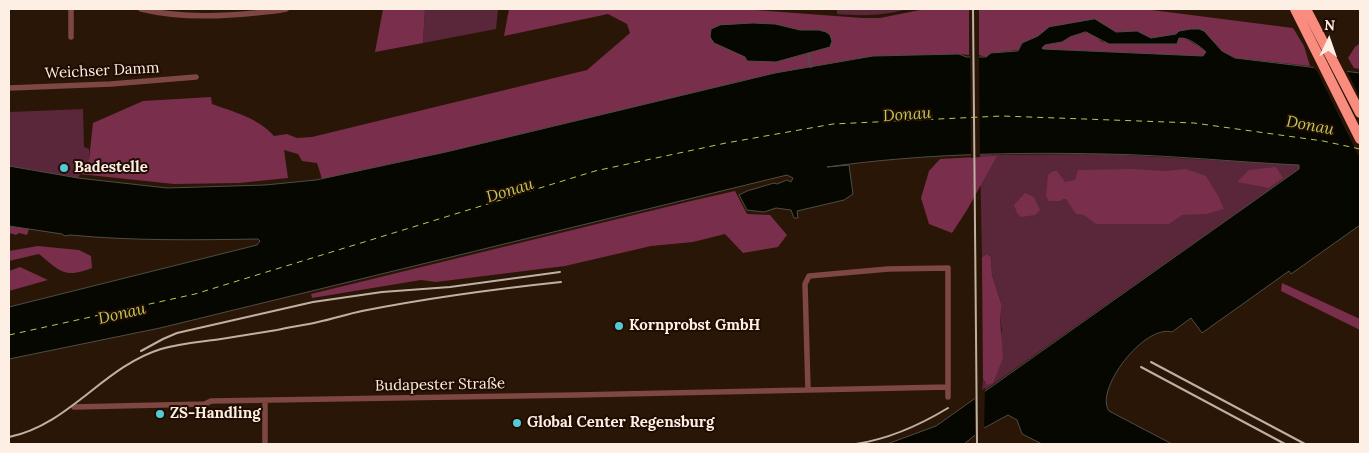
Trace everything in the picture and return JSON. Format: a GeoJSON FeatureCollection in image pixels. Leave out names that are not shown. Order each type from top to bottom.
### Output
{"type":"FeatureCollection","features":[{"type":"Feature","properties":{"kind":"highway"},"geometry":{"type":"LineString","coordinates":[[1295,9],[1360,139]]}},
{"type":"Feature","properties":{"kind":"highway"},"geometry":{"type":"LineString","coordinates":[[1306,9],[1360,113]]}},
{"type":"Feature","properties":{"kind":"street"},"geometry":{"type":"LineString","coordinates":[[71,9],[71,37]]}},
{"type":"Feature","properties":{"kind":"street"},"geometry":{"type":"LineString","coordinates":[[142,9],[174,15],[201,16],[234,15],[286,9]]}},
{"type":"Feature","properties":{"kind":"street","name":"Weichser Damm"},"geometry":{"type":"LineString","coordinates":[[9,88],[111,84],[196,77]]}},
{"type":"Feature","properties":{"kind":"street"},"geometry":{"type":"LineString","coordinates":[[808,390],[806,279],[813,274],[888,269],[948,268],[948,397]]}},
{"type":"Feature","properties":{"kind":"street","name":"Budapester Straße"},"geometry":{"type":"LineString","coordinates":[[74,407],[265,401],[948,387]]}},
{"type":"Feature","properties":{"kind":"street"},"geometry":{"type":"LineString","coordinates":[[265,401],[265,444]]}},
{"type":"Feature","properties":{"kind":"shaded area"},"geometry":{"type":"Polygon","coordinates":[[[383,9],[425,9],[423,43],[375,52],[383,9]]]}},
{"type":"Feature","properties":{"kind":"shaded area"},"geometry":{"type":"Polygon","coordinates":[[[425,9],[498,9],[496,29],[423,43],[425,9]]]}},
{"type":"Feature","properties":{"kind":"shaded area"},"geometry":{"type":"Polygon","coordinates":[[[509,9],[742,9],[880,18],[925,9],[969,9],[969,55],[873,56],[775,73],[446,152],[322,179],[317,163],[302,161],[298,154],[284,150],[288,178],[239,183],[174,184],[79,174],[89,159],[93,123],[143,101],[211,97],[212,104],[253,120],[274,136],[287,134],[297,138],[312,137],[587,70],[630,33],[627,24],[608,14],[504,36],[509,9]],[[775,24],[745,57],[747,61],[830,35],[819,30],[799,30],[775,24]]]}},
{"type":"Feature","properties":{"kind":"shaded area"},"geometry":{"type":"Polygon","coordinates":[[[837,9],[907,9],[864,15],[837,14],[837,9]]]}},
{"type":"Feature","properties":{"kind":"shaded area"},"geometry":{"type":"Polygon","coordinates":[[[979,9],[1144,9],[1293,28],[1304,46],[1310,66],[1235,58],[1222,51],[1204,31],[1151,38],[1137,31],[1116,32],[1095,19],[1049,27],[1038,36],[1023,43],[1018,50],[991,53],[986,57],[979,55],[979,9]]]}},
{"type":"Feature","properties":{"kind":"shaded area"},"geometry":{"type":"Polygon","coordinates":[[[1086,32],[1093,34],[1102,42],[1184,38],[1206,52],[1203,56],[1042,48],[1045,45],[1062,42],[1070,37],[1086,32]]]}},
{"type":"Feature","properties":{"kind":"shaded area"},"geometry":{"type":"Polygon","coordinates":[[[1360,43],[1360,69],[1354,68],[1348,58],[1360,43]]]}},
{"type":"Feature","properties":{"kind":"shaded area"},"geometry":{"type":"Polygon","coordinates":[[[83,109],[84,147],[89,149],[89,159],[78,178],[9,166],[9,112],[83,109]]]}},
{"type":"Feature","properties":{"kind":"shaded area"},"geometry":{"type":"Polygon","coordinates":[[[1106,154],[1299,165],[1299,169],[982,392],[983,379],[985,383],[1002,331],[1000,318],[1002,306],[992,275],[991,257],[987,254],[982,257],[980,155],[1106,154]]]}},
{"type":"Feature","properties":{"kind":"shaded area"},"geometry":{"type":"Polygon","coordinates":[[[997,156],[952,233],[929,224],[921,198],[929,171],[940,159],[997,156]]]}},
{"type":"Feature","properties":{"kind":"shaded area"},"geometry":{"type":"Polygon","coordinates":[[[1276,167],[1283,178],[1269,188],[1237,182],[1249,170],[1276,167]]]}},
{"type":"Feature","properties":{"kind":"shaded area"},"geometry":{"type":"Polygon","coordinates":[[[1132,169],[1165,171],[1186,169],[1206,176],[1224,209],[1206,214],[1182,215],[1169,224],[1096,224],[1084,215],[1076,214],[1066,199],[1049,201],[1046,196],[1048,175],[1053,171],[1057,171],[1065,182],[1075,180],[1078,170],[1132,169]]]}},
{"type":"Feature","properties":{"kind":"shaded area"},"geometry":{"type":"Polygon","coordinates":[[[735,191],[747,214],[770,215],[787,235],[778,247],[743,253],[725,234],[693,242],[651,246],[565,266],[436,282],[421,280],[312,298],[311,294],[691,201],[735,191]]]}},
{"type":"Feature","properties":{"kind":"shaded area"},"geometry":{"type":"Polygon","coordinates":[[[1025,193],[1034,197],[1040,210],[1035,215],[1021,217],[1014,205],[1025,193]]]}},
{"type":"Feature","properties":{"kind":"shaded area"},"geometry":{"type":"Polygon","coordinates":[[[9,226],[29,229],[27,235],[19,233],[16,235],[9,233],[9,226]]]}},
{"type":"Feature","properties":{"kind":"shaded area"},"geometry":{"type":"Polygon","coordinates":[[[38,246],[79,250],[91,256],[92,268],[75,273],[63,272],[39,254],[9,261],[9,251],[38,246]]]}},
{"type":"Feature","properties":{"kind":"shaded area"},"geometry":{"type":"Polygon","coordinates":[[[987,254],[991,257],[992,275],[1002,306],[1000,318],[1003,358],[993,383],[987,385],[983,379],[982,257],[987,254]]]}},
{"type":"Feature","properties":{"kind":"shaded area"},"geometry":{"type":"Polygon","coordinates":[[[20,267],[48,280],[9,291],[9,271],[20,267]]]}},
{"type":"Feature","properties":{"kind":"shaded area"},"geometry":{"type":"Polygon","coordinates":[[[1282,283],[1360,319],[1360,330],[1281,291],[1282,283]]]}},
{"type":"Feature","properties":{"kind":"water","name":"Donau"},"geometry":{"type":"Polygon","coordinates":[[[1095,19],[1116,32],[1137,31],[1151,38],[1176,34],[1179,31],[1199,29],[1204,31],[1222,51],[1235,58],[1360,73],[1360,225],[1291,274],[1289,271],[1202,333],[1191,318],[1172,332],[1161,332],[1148,338],[1124,361],[1115,375],[1106,401],[1109,411],[1172,444],[1042,444],[1022,434],[1017,420],[1008,415],[984,428],[964,444],[887,444],[936,426],[1299,169],[1299,165],[1177,157],[1035,153],[896,159],[827,167],[849,165],[853,194],[844,200],[797,211],[798,218],[794,218],[791,210],[776,208],[764,212],[747,210],[739,195],[774,183],[777,184],[787,180],[791,182],[793,178],[787,175],[160,328],[9,359],[9,307],[257,245],[260,241],[258,239],[164,240],[65,236],[9,226],[9,166],[78,178],[167,188],[265,185],[316,180],[446,152],[775,73],[873,56],[959,54],[966,57],[986,57],[991,53],[1018,51],[1022,43],[1038,36],[1049,27],[1095,19]],[[1086,32],[1070,37],[1062,42],[1045,45],[1042,48],[1203,56],[1206,52],[1194,42],[1182,38],[1179,38],[1177,44],[1109,44],[1086,32]]]}},
{"type":"Feature","properties":{"kind":"water"},"geometry":{"type":"Polygon","coordinates":[[[775,24],[800,30],[819,30],[830,35],[832,41],[830,47],[776,62],[747,61],[745,57],[714,43],[710,37],[711,29],[720,25],[775,24]]]}},
{"type":"Feature","properties":{"kind":"pier"},"geometry":{"type":"Polygon","coordinates":[[[979,54],[980,157],[971,158],[970,55],[979,54]]]}},
{"type":"Feature","properties":{"kind":"pier"},"geometry":{"type":"Polygon","coordinates":[[[1312,64],[1346,69],[1360,97],[1360,159],[1317,71],[1312,64]]]}},
{"type":"Feature","properties":{"kind":"pier"},"geometry":{"type":"Polygon","coordinates":[[[985,388],[984,431],[975,438],[975,395],[985,388]]]}},
{"type":"Feature","properties":{"kind":"waterway"},"geometry":{"type":"LineString","coordinates":[[808,54],[811,67]]}},
{"type":"Feature","properties":{"kind":"ferry route"},"geometry":{"type":"LineString","coordinates":[[9,335],[195,294],[595,171],[726,143],[833,124],[1002,116],[1194,123],[1323,141],[1360,149]]}},
{"type":"Feature","properties":{"kind":"railway"},"geometry":{"type":"LineString","coordinates":[[973,9],[977,444]]}},
{"type":"Feature","properties":{"kind":"railway"},"geometry":{"type":"LineString","coordinates":[[141,351],[177,333],[313,302],[382,292],[450,287],[560,272]]}},
{"type":"Feature","properties":{"kind":"railway"},"geometry":{"type":"LineString","coordinates":[[9,437],[30,431],[50,421],[121,369],[140,357],[161,349],[277,330],[412,302],[561,282]]}},
{"type":"Feature","properties":{"kind":"railway"},"geometry":{"type":"LineString","coordinates":[[1151,362],[1305,444]]}},
{"type":"Feature","properties":{"kind":"railway"},"geometry":{"type":"LineString","coordinates":[[1141,367],[1285,444]]}},
{"type":"Feature","properties":{"kind":"railway"},"geometry":{"type":"LineString","coordinates":[[856,444],[904,431],[948,408]]}},
{"type":"Feature","properties":{"kind":"place","name":"Badestelle"},"geometry":{"type":"Point","coordinates":[64,168]}},
{"type":"Feature","properties":{"kind":"place","name":"Kornprobst GmbH"},"geometry":{"type":"Point","coordinates":[619,326]}},
{"type":"Feature","properties":{"kind":"place","name":"ZS-Handling"},"geometry":{"type":"Point","coordinates":[160,414]}},
{"type":"Feature","properties":{"kind":"place","name":"Global Center Regensburg"},"geometry":{"type":"Point","coordinates":[517,423]}}]}
